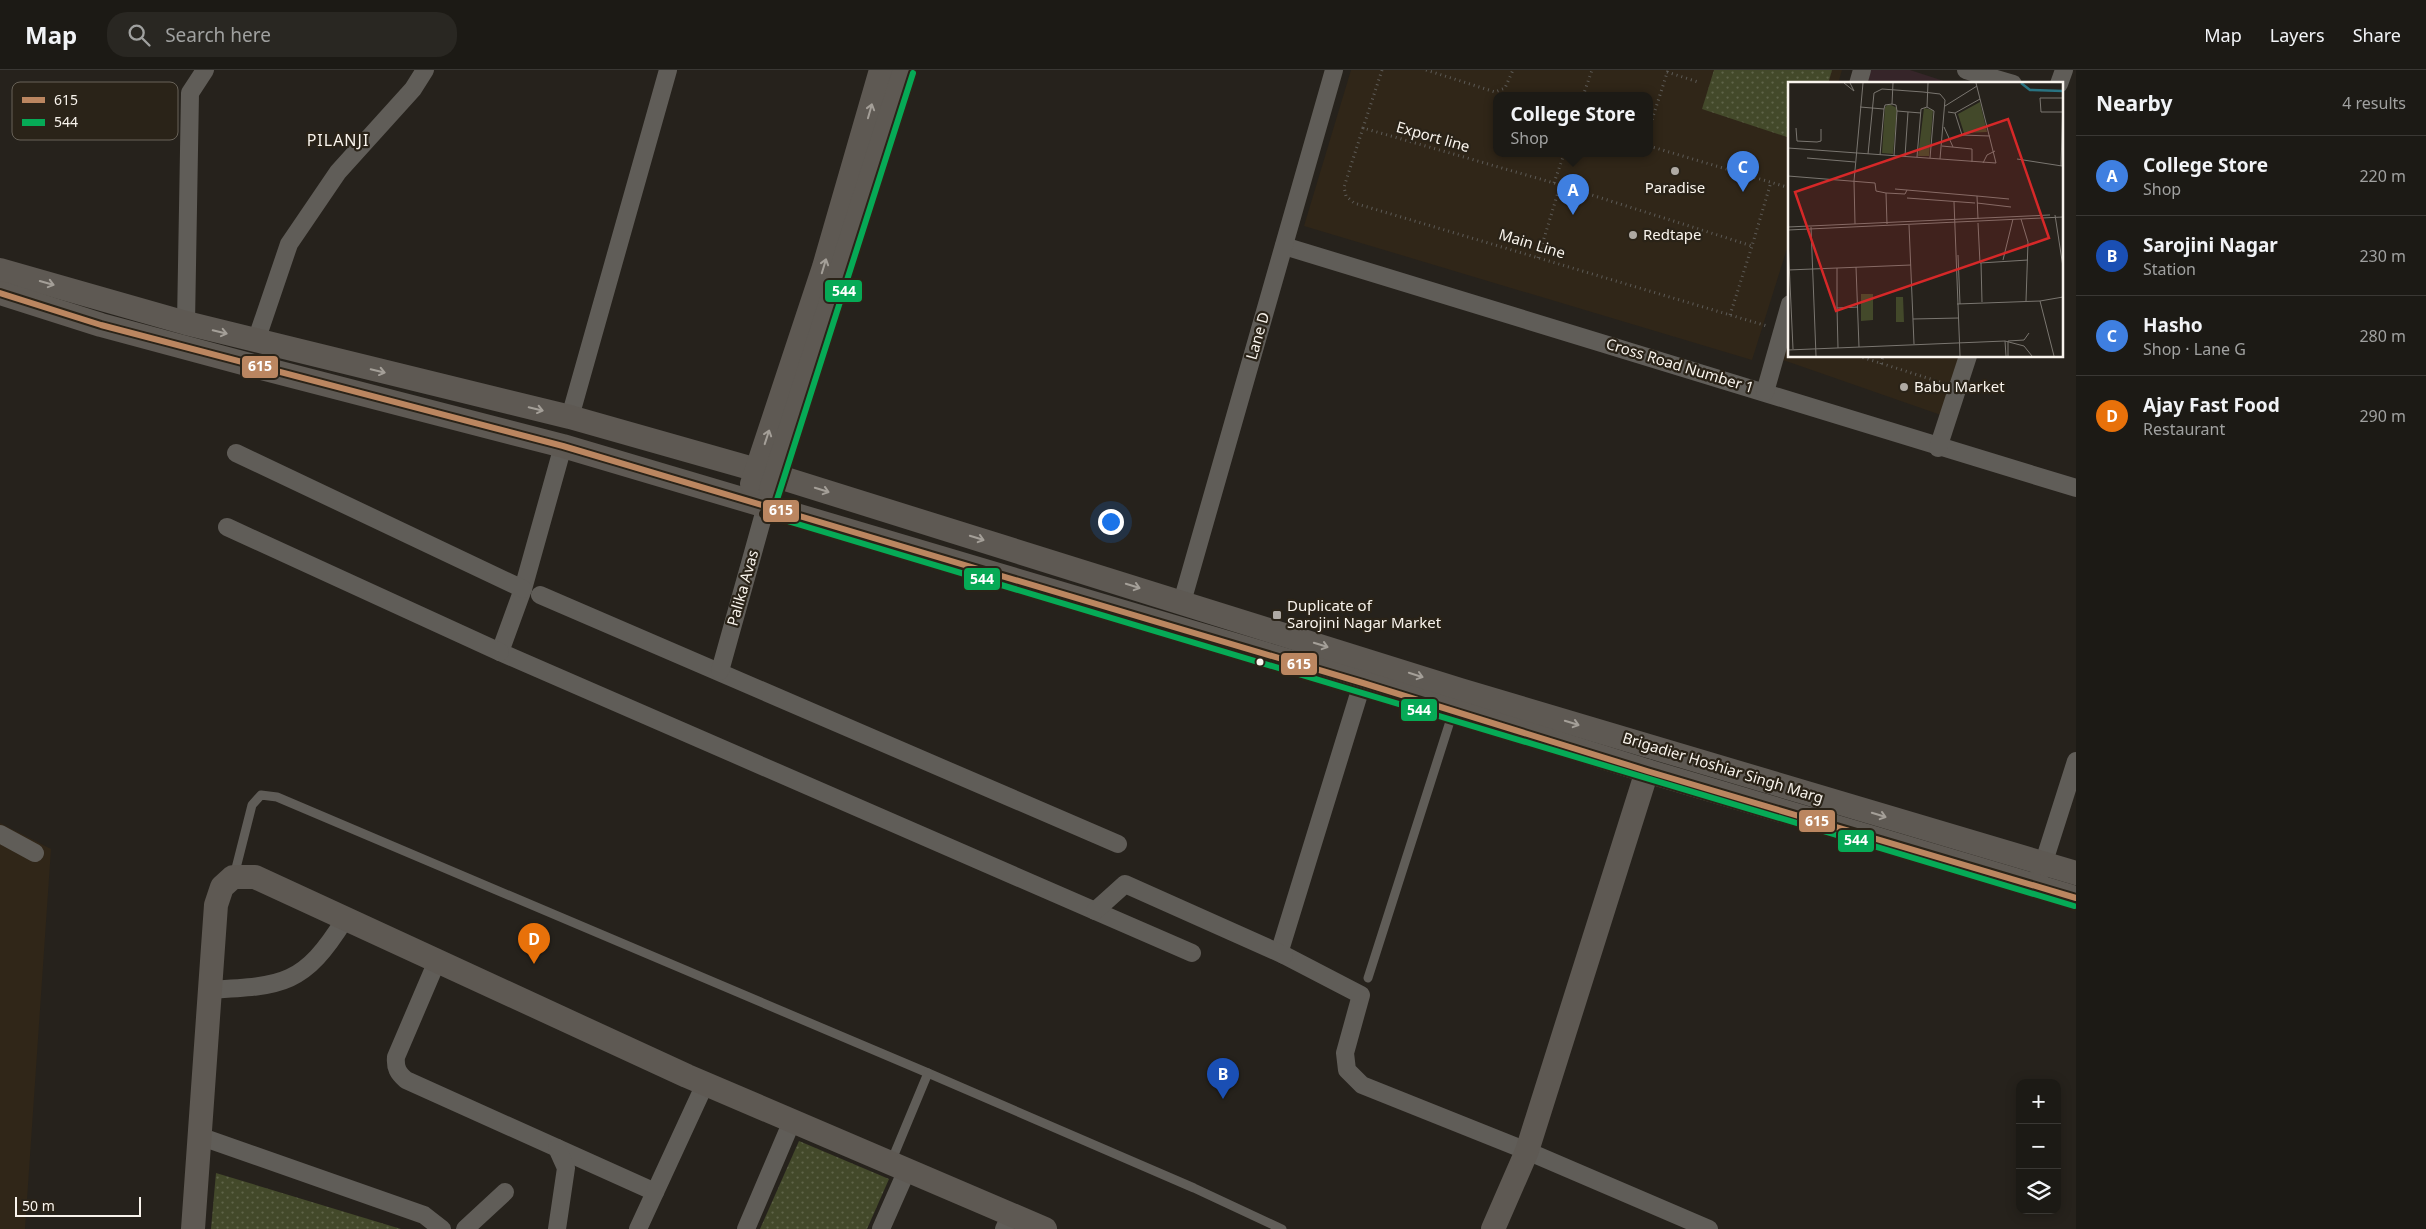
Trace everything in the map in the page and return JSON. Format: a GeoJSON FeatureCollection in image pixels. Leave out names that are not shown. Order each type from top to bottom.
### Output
{"type":"FeatureCollection","features":[{"type":"Feature","properties":{"kind":"street"},"geometry":{"type":"LineString","coordinates":[[186,323],[190,93],[205,70]]}},
{"type":"Feature","properties":{"kind":"street"},"geometry":{"type":"LineString","coordinates":[[256,341],[289,244],[338,172],[413,90],[425,70]]}},
{"type":"Feature","properties":{"kind":"street"},"geometry":{"type":"LineString","coordinates":[[570,417],[668,70]]}},
{"type":"Feature","properties":{"kind":"street"},"geometry":{"type":"LineString","coordinates":[[766,473],[881,70]]}},
{"type":"Feature","properties":{"kind":"street"},"geometry":{"type":"LineString","coordinates":[[756,503],[905,70]]}},
{"type":"Feature","properties":{"kind":"street","name":"Lane D"},"geometry":{"type":"LineString","coordinates":[[1182,602],[1334,70]]}},
{"type":"Feature","properties":{"kind":"street"},"geometry":{"type":"LineString","coordinates":[[1966,70],[2006,82]]}},
{"type":"Feature","properties":{"kind":"street"},"geometry":{"type":"LineString","coordinates":[[2060,82],[2064,70]]}},
{"type":"Feature","properties":{"kind":"street","name":"Cross Road Number 1"},"geometry":{"type":"LineString","coordinates":[[1284,246],[1765,392],[1938,448],[2076,488]]}},
{"type":"Feature","properties":{"kind":"street","name":"Brigadier Hoshiar Singh Marg"},"geometry":{"type":"LineString","coordinates":[[0,270],[186,323],[570,417],[766,473],[1654,748],[2076,873]]}},
{"type":"Feature","properties":{"kind":"street","name":"Brigadier Hoshiar Singh Marg"},"geometry":{"type":"LineString","coordinates":[[0,293],[246,364],[563,446],[1363,683],[1647,771],[2076,898]]}},
{"type":"Feature","properties":{"kind":"street"},"geometry":{"type":"LineString","coordinates":[[1765,392],[1788,310]]}},
{"type":"Feature","properties":{"kind":"street"},"geometry":{"type":"LineString","coordinates":[[1938,448],[1967,358]]}},
{"type":"Feature","properties":{"kind":"street"},"geometry":{"type":"LineString","coordinates":[[500,652],[523,588],[563,446]]}},
{"type":"Feature","properties":{"kind":"street"},"geometry":{"type":"LineString","coordinates":[[236,453],[523,588]]}},
{"type":"Feature","properties":{"kind":"street","name":"Palika Avas"},"geometry":{"type":"LineString","coordinates":[[720,671],[756,503]]}},
{"type":"Feature","properties":{"kind":"street"},"geometry":{"type":"LineString","coordinates":[[228,527],[500,652],[1192,953]]}},
{"type":"Feature","properties":{"kind":"street"},"geometry":{"type":"LineString","coordinates":[[540,595],[1118,844]]}},
{"type":"Feature","properties":{"kind":"street"},"geometry":{"type":"LineString","coordinates":[[1284,954],[1280,951],[1281,947],[1370,660]]}},
{"type":"Feature","properties":{"kind":"street"},"geometry":{"type":"LineString","coordinates":[[1493,1229],[1527,1151],[1654,748]]}},
{"type":"Feature","properties":{"kind":"street"},"geometry":{"type":"LineString","coordinates":[[2036,886],[2076,761]]}},
{"type":"Feature","properties":{"kind":"street"},"geometry":{"type":"LineString","coordinates":[[0,834],[35,853]]}},
{"type":"Feature","properties":{"kind":"street"},"geometry":{"type":"LineString","coordinates":[[193,1229],[216,905],[222,887],[234,877],[255,877],[705,1084],[899,1166],[1007,1222],[1045,1229]]}},
{"type":"Feature","properties":{"kind":"street"},"geometry":{"type":"LineString","coordinates":[[1095,911],[1124,884],[1284,954],[1361,995],[1345,1053],[1347,1070],[1362,1085],[1527,1151],[1709,1229]]}},
{"type":"Feature","properties":{"kind":"street"},"geometry":{"type":"LineString","coordinates":[[209,990],[260,988],[288,980],[313,963],[345,919]]}},
{"type":"Feature","properties":{"kind":"street"},"geometry":{"type":"LineString","coordinates":[[437,961],[396,1057],[395,1065],[399,1073],[406,1080],[655,1192]]}},
{"type":"Feature","properties":{"kind":"street"},"geometry":{"type":"LineString","coordinates":[[638,1229],[705,1084]]}},
{"type":"Feature","properties":{"kind":"street"},"geometry":{"type":"LineString","coordinates":[[746,1229],[792,1121]]}},
{"type":"Feature","properties":{"kind":"street"},"geometry":{"type":"LineString","coordinates":[[199,1136],[424,1215],[442,1229]]}},
{"type":"Feature","properties":{"kind":"street"},"geometry":{"type":"LineString","coordinates":[[557,1148],[566,1168],[557,1229]]}},
{"type":"Feature","properties":{"kind":"street"},"geometry":{"type":"LineString","coordinates":[[881,1229],[899,1166]]}},
{"type":"Feature","properties":{"kind":"street"},"geometry":{"type":"LineString","coordinates":[[465,1229],[505,1192]]}},
{"type":"Feature","properties":{"kind":"lane"},"geometry":{"type":"LineString","coordinates":[[1368,978],[1453,712]]}},
{"type":"Feature","properties":{"kind":"lane"},"geometry":{"type":"LineString","coordinates":[[234,877],[252,805],[261,795],[277,797],[928,1073],[1194,1188],[1282,1229]]}},
{"type":"Feature","properties":{"kind":"lane"},"geometry":{"type":"LineString","coordinates":[[899,1166],[928,1073]]}},
{"type":"Feature","properties":{"kind":"path"},"geometry":{"type":"LineString","coordinates":[[1363,128],[1381,70]]}},
{"type":"Feature","properties":{"kind":"path"},"geometry":{"type":"LineString","coordinates":[[1426,70],[1495,92],[1505,88],[1514,70]]}},
{"type":"Feature","properties":{"kind":"path"},"geometry":{"type":"LineString","coordinates":[[1584,92],[1592,70]]}},
{"type":"Feature","properties":{"kind":"path"},"geometry":{"type":"LineString","coordinates":[[1653,116],[1667,71],[1698,82]]}},
{"type":"Feature","properties":{"kind":"path","name":"Export line"},"geometry":{"type":"LineString","coordinates":[[1363,128],[1554,184],[1752,246]]}},
{"type":"Feature","properties":{"kind":"path","name":"Main Line"},"geometry":{"type":"LineString","coordinates":[[1363,128],[1344,187],[1346,196],[1354,203],[1782,330]]}},
{"type":"Feature","properties":{"kind":"path"},"geometry":{"type":"LineString","coordinates":[[1653,147],[1788,187]]}},
{"type":"Feature","properties":{"kind":"path"},"geometry":{"type":"LineString","coordinates":[[1554,184],[1563,157]]}},
{"type":"Feature","properties":{"kind":"path"},"geometry":{"type":"LineString","coordinates":[[1730,315],[1771,182]]}},
{"type":"Feature","properties":{"kind":"path"},"geometry":{"type":"LineString","coordinates":[[1538,258],[1560,186]]}},
{"type":"Feature","properties":{"kind":"path"},"geometry":{"type":"LineString","coordinates":[[1864,358],[1958,388]]}},
{"type":"Feature","properties":{"kind":"path"},"geometry":{"type":"LineString","coordinates":[[1881,364],[1883,358]]}},
{"type":"Feature","properties":{"kind":"shaded area"},"geometry":{"type":"Polygon","coordinates":[[[1351,70],[1842,70],[1839,82],[1788,82],[1788,245],[1752,360],[1304,226],[1351,70]]]}},
{"type":"Feature","properties":{"kind":"shaded area"},"geometry":{"type":"Polygon","coordinates":[[[1871,70],[1910,70],[1947,82],[1868,82],[1871,70]]]}},
{"type":"Feature","properties":{"kind":"shaded area","name":"Babu Market"},"geometry":{"type":"Polygon","coordinates":[[[1788,325],[1788,358],[1958,358],[1941,415],[1777,358],[1788,325]]]}},
{"type":"Feature","properties":{"kind":"shaded area"},"geometry":{"type":"Polygon","coordinates":[[[0,823],[51,849],[25,1229],[0,1229],[0,823]]]}},
{"type":"Feature","properties":{"kind":"green space"},"geometry":{"type":"Polygon","coordinates":[[[1714,70],[1832,70],[1829,82],[1788,82],[1788,137],[1702,109],[1714,70]]]}},
{"type":"Feature","properties":{"kind":"green space"},"geometry":{"type":"Polygon","coordinates":[[[799,1141],[889,1179],[867,1229],[760,1229],[799,1141]]]}},
{"type":"Feature","properties":{"kind":"green space"},"geometry":{"type":"Polygon","coordinates":[[[216,1173],[401,1229],[211,1229],[216,1173]]]}},
{"type":"Feature","properties":{"kind":"transit line","name":"544"},"geometry":{"type":"LineString","coordinates":[[774,509],[913,73]]}},
{"type":"Feature","properties":{"kind":"transit line","name":"615"},"geometry":{"type":"LineString","coordinates":[[0,293],[101,325],[563,446],[1363,683],[1647,771],[2076,898]]}},
{"type":"Feature","properties":{"kind":"transit line","name":"544"},"geometry":{"type":"LineString","coordinates":[[764,514],[2074,906]]}},
{"type":"Feature","properties":{"kind":"place","name":"Paradise"},"geometry":{"type":"Point","coordinates":[1675,171]}},
{"type":"Feature","properties":{"kind":"place","name":"Hasho"},"geometry":{"type":"Point","coordinates":[1743,192]}},
{"type":"Feature","properties":{"kind":"place","name":"College Store"},"geometry":{"type":"Point","coordinates":[1573,215]}},
{"type":"Feature","properties":{"kind":"place","name":"Redtape"},"geometry":{"type":"Point","coordinates":[1633,235]}},
{"type":"Feature","properties":{"kind":"place","name":"Babu Market"},"geometry":{"type":"Point","coordinates":[1904,387]}},
{"type":"Feature","properties":{"kind":"place","name":"Duplicate of Sarojini Nagar Market"},"geometry":{"type":"Point","coordinates":[1277,615]}},
{"type":"Feature","properties":{"kind":"place","name":"Ajay Fast Food"},"geometry":{"type":"Point","coordinates":[534,964]}},
{"type":"Feature","properties":{"kind":"place","name":"Sarojini Nagar"},"geometry":{"type":"Point","coordinates":[1223,1099]}},
{"type":"Feature","properties":{"kind":"district","name":"PILANJI"},"geometry":{"type":"Point","coordinates":[338,140]}}]}
